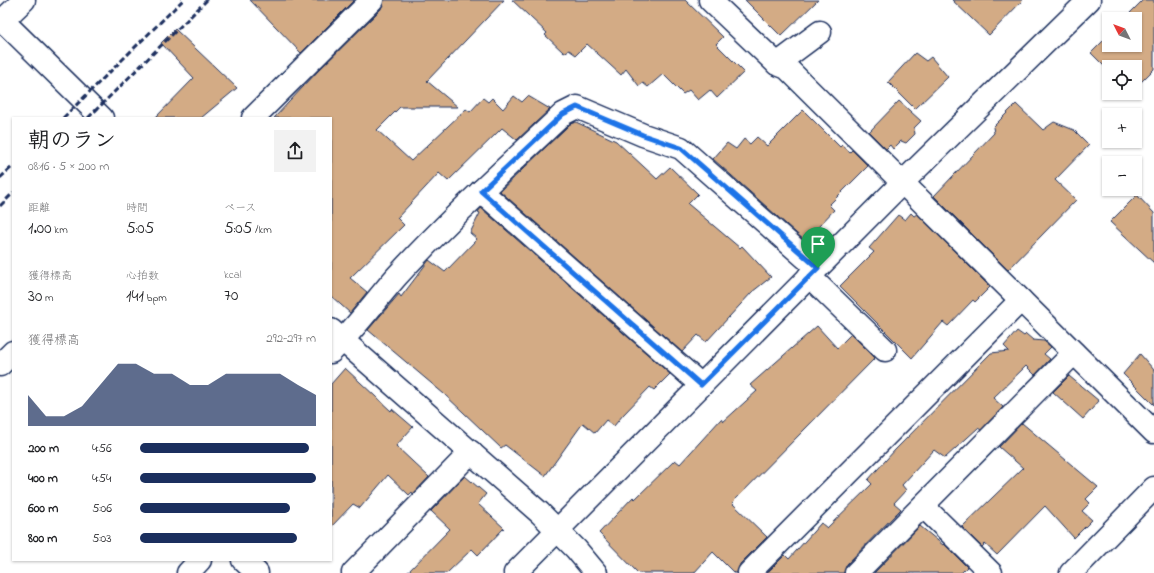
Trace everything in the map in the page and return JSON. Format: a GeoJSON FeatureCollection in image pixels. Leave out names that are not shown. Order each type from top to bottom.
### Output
{"type":"FeatureCollection","features":[{"type":"Feature","properties":{"kind":"street"},"geometry":{"type":"LineString","coordinates":[[24,0],[1,21],[101,117]]}},
{"type":"Feature","properties":{"kind":"street"},"geometry":{"type":"LineString","coordinates":[[254,117],[372,0]]}},
{"type":"Feature","properties":{"kind":"street"},"geometry":{"type":"LineString","coordinates":[[710,0],[777,64],[787,68],[1154,432]]}},
{"type":"Feature","properties":{"kind":"street"},"geometry":{"type":"LineString","coordinates":[[515,573],[903,182],[1089,0]]}},
{"type":"Feature","properties":{"kind":"street"},"geometry":{"type":"LineString","coordinates":[[777,64],[820,32]]}},
{"type":"Feature","properties":{"kind":"street"},"geometry":{"type":"LineString","coordinates":[[596,573],[557,530],[471,452],[335,341],[481,191],[563,114],[577,107],[643,135],[681,148],[814,272],[885,350]]}},
{"type":"Feature","properties":{"kind":"street"},"geometry":{"type":"LineString","coordinates":[[481,191],[701,385]]}},
{"type":"Feature","properties":{"kind":"street"},"geometry":{"type":"LineString","coordinates":[[749,573],[1021,300]]}},
{"type":"Feature","properties":{"kind":"street"},"geometry":{"type":"LineString","coordinates":[[0,365],[12,353]]}},
{"type":"Feature","properties":{"kind":"street"},"geometry":{"type":"LineString","coordinates":[[856,573],[1074,353]]}},
{"type":"Feature","properties":{"kind":"street"},"geometry":{"type":"LineString","coordinates":[[353,573],[471,452]]}},
{"type":"Feature","properties":{"kind":"street"},"geometry":{"type":"LineString","coordinates":[[1070,573],[1154,488]]}},
{"type":"Feature","properties":{"kind":"street"},"geometry":{"type":"LineString","coordinates":[[923,506],[991,573]]}},
{"type":"Feature","properties":{"kind":"street"},"geometry":{"type":"LineString","coordinates":[[188,573],[199,561]]}},
{"type":"Feature","properties":{"kind":"street"},"geometry":{"type":"LineString","coordinates":[[245,561],[257,573]]}},
{"type":"Feature","properties":{"kind":"building"},"geometry":{"type":"Polygon","coordinates":[[[250,0],[354,0],[301,53],[250,0]]]}},
{"type":"Feature","properties":{"kind":"building"},"geometry":{"type":"Polygon","coordinates":[[[384,0],[504,0],[427,81],[458,107],[400,107],[377,130],[411,161],[466,109],[470,112],[483,98],[488,102],[492,98],[503,109],[514,96],[522,102],[528,96],[550,109],[517,140],[502,128],[448,181],[439,173],[397,218],[404,225],[350,278],[367,292],[350,313],[332,297],[332,117],[275,117],[318,71],[381,9],[384,0]]]}},
{"type":"Feature","properties":{"kind":"building"},"geometry":{"type":"Polygon","coordinates":[[[512,0],[685,0],[723,37],[716,44],[744,72],[717,98],[710,90],[698,100],[689,90],[683,94],[663,74],[648,87],[643,83],[639,86],[626,69],[621,75],[587,44],[576,55],[569,50],[564,53],[545,35],[547,33],[512,0]]]}},
{"type":"Feature","properties":{"kind":"building"},"geometry":{"type":"Polygon","coordinates":[[[745,0],[818,0],[781,36],[745,0]]]}},
{"type":"Feature","properties":{"kind":"building"},"geometry":{"type":"Polygon","coordinates":[[[952,0],[1023,0],[989,35],[952,0]]]}},
{"type":"Feature","properties":{"kind":"building"},"geometry":{"type":"Polygon","coordinates":[[[1143,0],[1154,0],[1154,69],[1142,81],[1142,60],[1102,60],[1102,64],[1091,53],[1102,42],[1102,52],[1142,52],[1142,12],[1131,12],[1143,0]]]}},
{"type":"Feature","properties":{"kind":"building"},"geometry":{"type":"Polygon","coordinates":[[[175,29],[237,88],[202,117],[156,117],[194,78],[161,43],[175,29]]]}},
{"type":"Feature","properties":{"kind":"building"},"geometry":{"type":"Polygon","coordinates":[[[915,53],[926,61],[931,57],[948,77],[915,109],[888,82],[915,53]]]}},
{"type":"Feature","properties":{"kind":"building"},"geometry":{"type":"Polygon","coordinates":[[[899,101],[921,121],[914,128],[915,134],[906,143],[901,141],[893,149],[890,145],[886,149],[869,132],[899,101]]]}},
{"type":"Feature","properties":{"kind":"building"},"geometry":{"type":"Polygon","coordinates":[[[1016,104],[1043,130],[1054,122],[1074,130],[1089,145],[1055,180],[1076,200],[1008,270],[934,196],[994,133],[993,127],[1016,104]]]}},
{"type":"Feature","properties":{"kind":"building"},"geometry":{"type":"Polygon","coordinates":[[[803,110],[840,147],[842,145],[850,152],[852,150],[868,166],[829,205],[834,210],[805,241],[713,159],[727,143],[736,149],[744,139],[750,144],[757,137],[767,146],[803,110]]]}},
{"type":"Feature","properties":{"kind":"building"},"geometry":{"type":"Polygon","coordinates":[[[576,122],[616,141],[657,179],[670,167],[698,194],[688,204],[740,248],[742,246],[771,277],[752,292],[706,342],[698,335],[682,352],[500,191],[570,124],[576,122]]]}},
{"type":"Feature","properties":{"kind":"building"},"geometry":{"type":"Polygon","coordinates":[[[1136,196],[1138,196],[1154,213],[1154,263],[1110,222],[1136,196]]]}},
{"type":"Feature","properties":{"kind":"building"},"geometry":{"type":"Polygon","coordinates":[[[481,208],[670,374],[654,390],[650,387],[614,426],[606,420],[595,433],[583,423],[545,476],[505,445],[501,448],[444,394],[368,330],[399,294],[401,297],[429,260],[445,272],[477,239],[470,233],[481,208]]]}},
{"type":"Feature","properties":{"kind":"building"},"geometry":{"type":"Polygon","coordinates":[[[911,213],[914,216],[917,214],[990,287],[975,302],[973,300],[948,326],[943,322],[912,358],[840,286],[874,252],[869,248],[898,215],[905,220],[911,213]]]}},
{"type":"Feature","properties":{"kind":"building"},"geometry":{"type":"Polygon","coordinates":[[[817,326],[837,348],[851,334],[875,358],[732,503],[767,537],[740,564],[737,573],[734,573],[713,552],[694,573],[638,573],[599,533],[633,497],[635,499],[675,460],[680,464],[721,419],[723,422],[757,391],[750,385],[817,326]]]}},
{"type":"Feature","properties":{"kind":"building"},"geometry":{"type":"Polygon","coordinates":[[[1017,331],[1024,336],[1026,334],[1033,340],[1044,341],[1051,347],[1044,354],[1050,359],[1035,375],[1026,366],[993,398],[1003,407],[981,430],[978,428],[945,458],[934,450],[902,485],[906,490],[894,503],[901,509],[847,564],[844,573],[767,573],[785,555],[789,559],[821,523],[827,528],[872,484],[868,480],[895,450],[991,353],[1009,351],[1004,346],[1017,331]]]}},
{"type":"Feature","properties":{"kind":"building"},"geometry":{"type":"Polygon","coordinates":[[[1140,354],[1154,370],[1154,405],[1123,374],[1140,354]]]}},
{"type":"Feature","properties":{"kind":"building"},"geometry":{"type":"Polygon","coordinates":[[[345,368],[391,411],[392,409],[413,427],[396,446],[429,477],[413,494],[412,492],[409,495],[388,475],[360,508],[353,504],[332,526],[332,383],[345,368]]]}},
{"type":"Feature","properties":{"kind":"building"},"geometry":{"type":"Polygon","coordinates":[[[1069,376],[1099,401],[1083,419],[1053,392],[1069,376]]]}},
{"type":"Feature","properties":{"kind":"building"},"geometry":{"type":"Polygon","coordinates":[[[1022,423],[1098,487],[1086,499],[1090,503],[1082,511],[1092,520],[1074,538],[1045,506],[997,555],[985,544],[982,547],[962,527],[1023,468],[999,447],[1022,423]]]}},
{"type":"Feature","properties":{"kind":"building"},"geometry":{"type":"Polygon","coordinates":[[[465,476],[486,494],[478,504],[504,528],[478,555],[472,549],[447,573],[407,573],[450,529],[431,511],[465,476]]]}},
{"type":"Feature","properties":{"kind":"building"},"geometry":{"type":"Polygon","coordinates":[[[920,526],[943,545],[944,544],[967,567],[961,573],[874,573],[920,526]]]}},
{"type":"Feature","properties":{"kind":"railway"},"geometry":{"type":"LineString","coordinates":[[64,117],[183,0]]}},
{"type":"Feature","properties":{"kind":"railway"},"geometry":{"type":"LineString","coordinates":[[89,117],[207,0]]}},
{"type":"Feature","properties":{"kind":"railway"},"geometry":{"type":"LineString","coordinates":[[0,178],[12,167]]}},
{"type":"Feature","properties":{"kind":"railway"},"geometry":{"type":"LineString","coordinates":[[0,206],[12,194]]}},
{"type":"Feature","properties":{"kind":"route"},"geometry":{"type":"LineString","coordinates":[[577,107],[643,135],[681,148],[818,268],[701,385],[481,191],[563,114],[577,107]]}}]}
